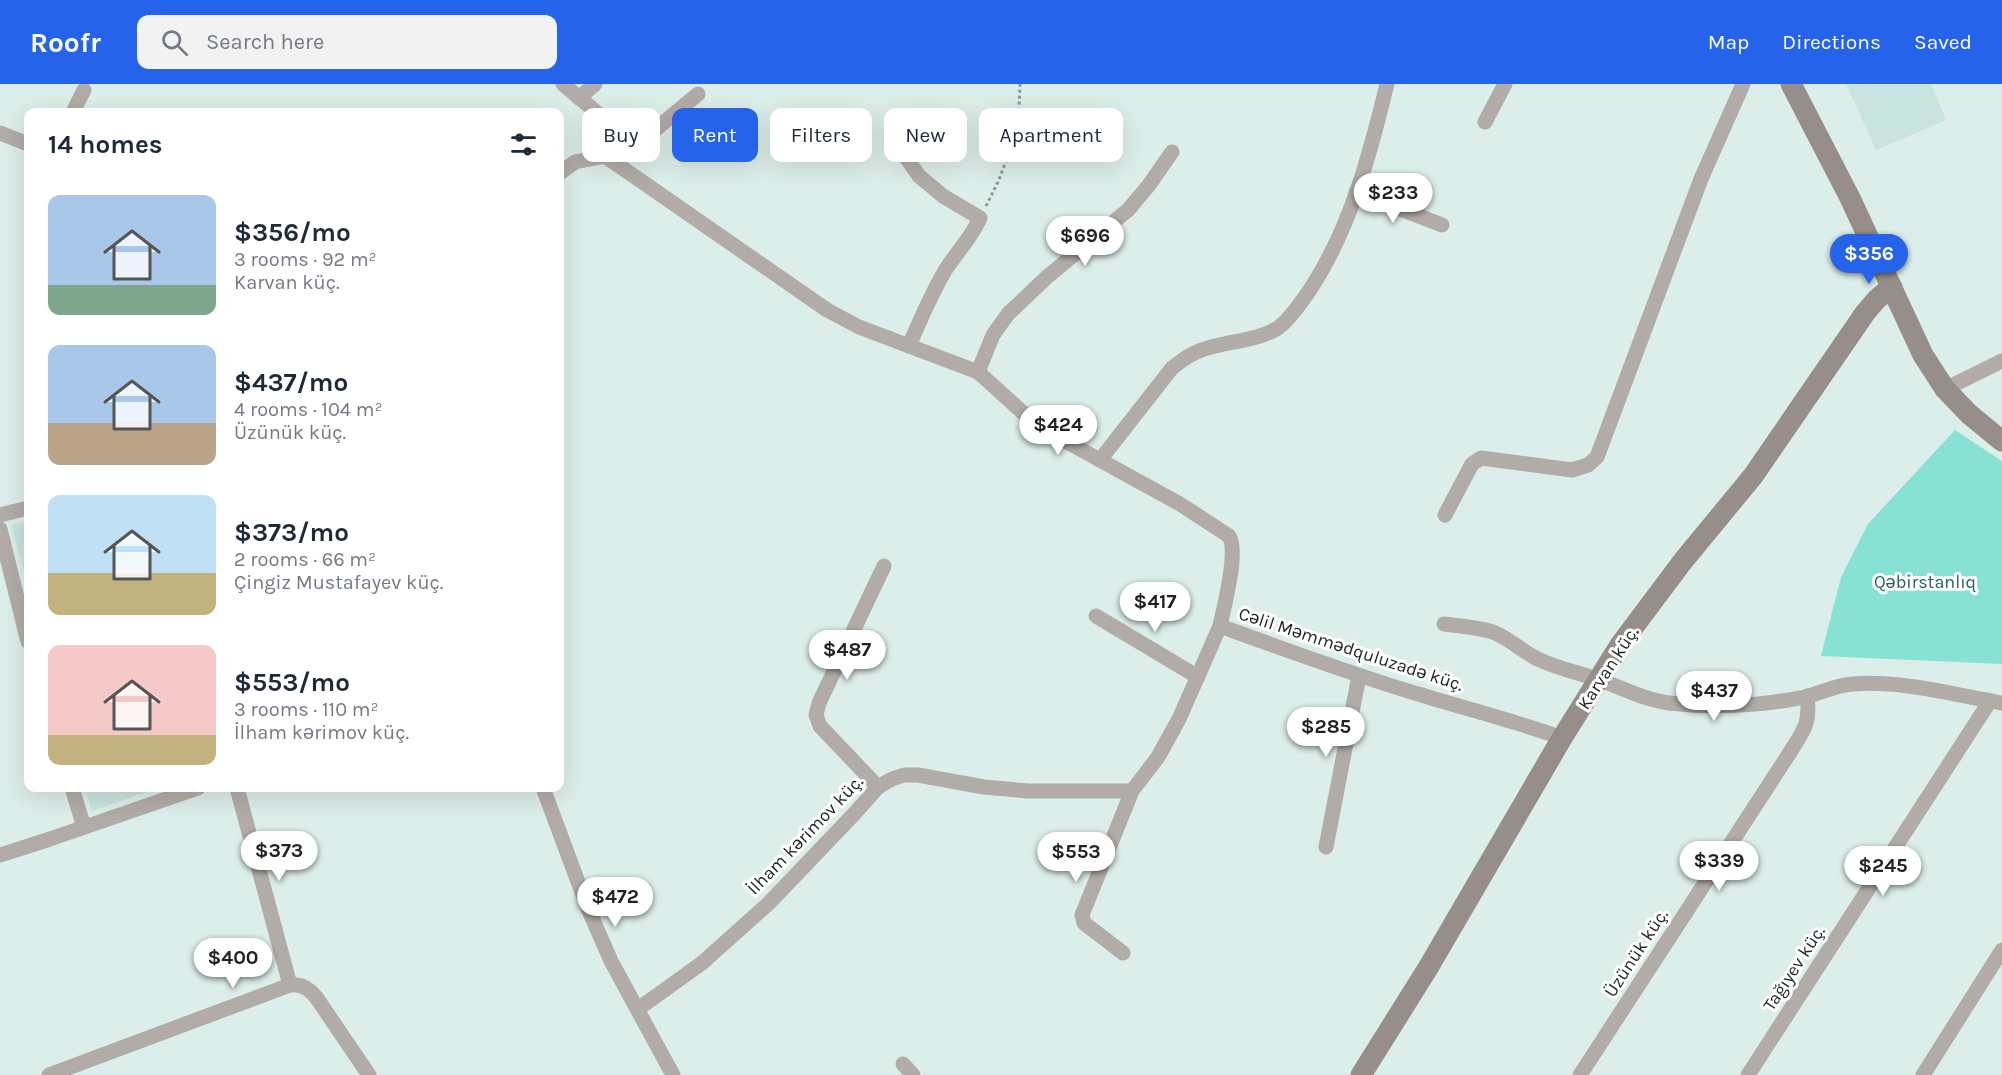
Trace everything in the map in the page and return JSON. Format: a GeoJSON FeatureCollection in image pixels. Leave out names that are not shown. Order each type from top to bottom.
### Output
{"type":"FeatureCollection","features":[{"type":"Feature","properties":{"kind":"street"},"geometry":{"type":"LineString","coordinates":[[563,84],[591,108]]}},
{"type":"Feature","properties":{"kind":"street"},"geometry":{"type":"LineString","coordinates":[[579,98],[595,84]]}},
{"type":"Feature","properties":{"kind":"street"},"geometry":{"type":"LineString","coordinates":[[1100,460],[1172,368],[1185,357],[1199,351],[1260,335],[1286,322],[1329,259],[1350,211],[1373,140],[1387,84]]}},
{"type":"Feature","properties":{"kind":"street"},"geometry":{"type":"LineString","coordinates":[[1485,122],[1505,84]]}},
{"type":"Feature","properties":{"kind":"street"},"geometry":{"type":"LineString","coordinates":[[1445,515],[1472,464],[1481,458],[1572,470],[1588,465],[1596,457],[1701,179],[1743,84]]}},
{"type":"Feature","properties":{"kind":"street"},"geometry":{"type":"LineString","coordinates":[[1791,84],[1851,198],[1923,355],[1945,389],[1969,414],[2002,441]]}},
{"type":"Feature","properties":{"kind":"street"},"geometry":{"type":"LineString","coordinates":[[75,108],[84,90]]}},
{"type":"Feature","properties":{"kind":"street"},"geometry":{"type":"LineString","coordinates":[[660,126],[698,94]]}},
{"type":"Feature","properties":{"kind":"street"},"geometry":{"type":"LineString","coordinates":[[0,133],[24,142]]}},
{"type":"Feature","properties":{"kind":"street"},"geometry":{"type":"LineString","coordinates":[[978,372],[993,335],[1008,314],[1047,277],[1128,210],[1172,152]]}},
{"type":"Feature","properties":{"kind":"street"},"geometry":{"type":"LineString","coordinates":[[564,170],[575,162],[582,161]]}},
{"type":"Feature","properties":{"kind":"street","name":"Cəlil Məmmədquluzadə küç."},"geometry":{"type":"LineString","coordinates":[[614,162],[827,310],[859,327],[978,372],[1031,420],[1180,504],[1229,536],[1233,555],[1220,626],[1359,676],[1523,724],[1562,738]]}},
{"type":"Feature","properties":{"kind":"street"},"geometry":{"type":"LineString","coordinates":[[909,162],[919,176],[943,196],[980,218],[934,290],[909,346]]}},
{"type":"Feature","properties":{"kind":"street"},"geometry":{"type":"LineString","coordinates":[[1356,192],[1442,225]]}},
{"type":"Feature","properties":{"kind":"street","name":"Karvan küç."},"geometry":{"type":"LineString","coordinates":[[1361,1075],[1428,968],[1562,738],[1620,645],[1753,476],[1865,313],[1877,298],[1892,286]]}},
{"type":"Feature","properties":{"kind":"street"},"geometry":{"type":"LineString","coordinates":[[1945,389],[2002,361]]}},
{"type":"Feature","properties":{"kind":"street"},"geometry":{"type":"LineString","coordinates":[[0,515],[24,509]]}},
{"type":"Feature","properties":{"kind":"street"},"geometry":{"type":"LineString","coordinates":[[0,529],[24,626]]}},
{"type":"Feature","properties":{"kind":"street"},"geometry":{"type":"LineString","coordinates":[[878,787],[820,726],[816,715],[819,703],[884,566]]}},
{"type":"Feature","properties":{"kind":"street"},"geometry":{"type":"LineString","coordinates":[[1096,616],[1198,677]]}},
{"type":"Feature","properties":{"kind":"street"},"geometry":{"type":"LineString","coordinates":[[1444,624],[1496,633],[1537,659],[1648,699],[1668,702],[1745,705],[1807,696],[1854,684],[1896,685],[1996,702]]}},
{"type":"Feature","properties":{"kind":"street"},"geometry":{"type":"LineString","coordinates":[[1123,952],[1084,924],[1082,915],[1132,791],[1158,757],[1179,719],[1220,626]]}},
{"type":"Feature","properties":{"kind":"street"},"geometry":{"type":"LineString","coordinates":[[1326,847],[1359,676]]}},
{"type":"Feature","properties":{"kind":"street","name":"Üzünük küç."},"geometry":{"type":"LineString","coordinates":[[1580,1075],[1787,757],[1806,724],[1809,714],[1807,696]]}},
{"type":"Feature","properties":{"kind":"street","name":"Tağıyev küç."},"geometry":{"type":"LineString","coordinates":[[1748,1075],[1996,702]]}},
{"type":"Feature","properties":{"kind":"street","name":"İlham kərimov küç."},"geometry":{"type":"LineString","coordinates":[[638,1009],[702,963],[770,903],[878,787],[904,775],[918,775],[984,788],[1028,791],[1132,791]]}},
{"type":"Feature","properties":{"kind":"street"},"geometry":{"type":"LineString","coordinates":[[73,792],[84,827]]}},
{"type":"Feature","properties":{"kind":"street"},"geometry":{"type":"LineString","coordinates":[[0,855],[186,792]]}},
{"type":"Feature","properties":{"kind":"street"},"geometry":{"type":"LineString","coordinates":[[238,792],[290,985]]}},
{"type":"Feature","properties":{"kind":"street"},"geometry":{"type":"LineString","coordinates":[[545,792],[594,923],[611,961],[673,1075]]}},
{"type":"Feature","properties":{"kind":"street"},"geometry":{"type":"LineString","coordinates":[[1923,1075],[2002,950]]}},
{"type":"Feature","properties":{"kind":"street"},"geometry":{"type":"LineString","coordinates":[[49,1075],[290,985],[300,984],[316,997],[369,1075]]}},
{"type":"Feature","properties":{"kind":"path"},"geometry":{"type":"LineString","coordinates":[[980,218],[998,182],[1018,130],[1020,84]]}},
{"type":"Feature","properties":{"kind":"shaded area"},"geometry":{"type":"Polygon","coordinates":[[[1846,84],[1931,84],[1946,120],[1876,150],[1846,84]]]}},
{"type":"Feature","properties":{"kind":"shaded area"},"geometry":{"type":"Polygon","coordinates":[[[24,522],[24,572],[11,525],[24,522]]]}},
{"type":"Feature","properties":{"kind":"shaded area"},"geometry":{"type":"Polygon","coordinates":[[[86,792],[147,792],[92,811],[86,792]]]}},
{"type":"Feature","properties":{"kind":"green space","name":"Qəbirstanlıq"},"geometry":{"type":"Polygon","coordinates":[[[1955,430],[2002,461],[2002,664],[1821,656],[1841,577],[1868,524],[1955,430]]]}}]}
